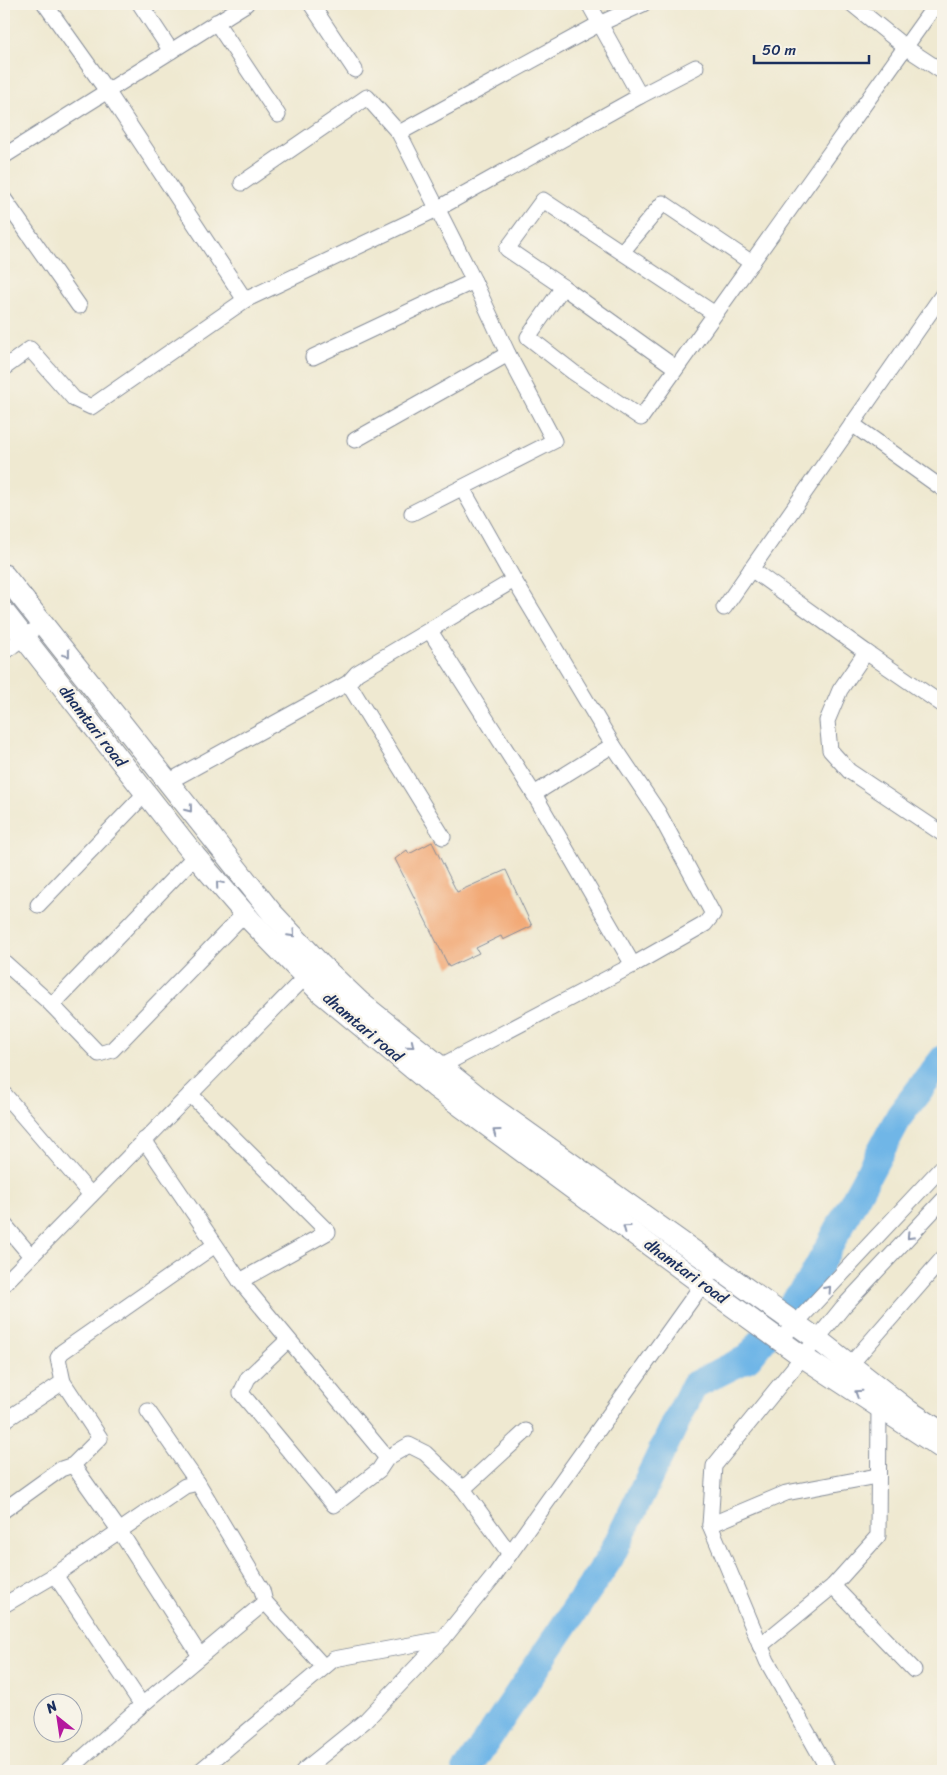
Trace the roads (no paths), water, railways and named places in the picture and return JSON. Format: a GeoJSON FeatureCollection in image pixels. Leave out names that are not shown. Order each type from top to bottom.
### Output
{"type":"FeatureCollection","features":[{"type":"Feature","properties":{"kind":"main road"},"geometry":{"type":"LineString","coordinates":[[4,575],[272,913],[312,970],[361,1002],[486,1103],[715,1266],[756,1310],[795,1324],[817,1339],[940,1436]]}},
{"type":"Feature","properties":{"kind":"main road","name":"dhamtari road"},"geometry":{"type":"LineString","coordinates":[[4,612],[195,856],[244,914],[312,970],[320,992],[435,1087],[702,1284],[756,1310],[780,1340],[803,1357],[879,1406],[940,1436]]}},
{"type":"Feature","properties":{"kind":"street"},"geometry":{"type":"LineString","coordinates":[[45,4],[107,92],[245,300]]}},
{"type":"Feature","properties":{"kind":"street"},"geometry":{"type":"LineString","coordinates":[[140,4],[171,51]]}},
{"type":"Feature","properties":{"kind":"street"},"geometry":{"type":"LineString","coordinates":[[311,4],[355,70]]}},
{"type":"Feature","properties":{"kind":"street"},"geometry":{"type":"LineString","coordinates":[[589,4],[640,96]]}},
{"type":"Feature","properties":{"kind":"street"},"geometry":{"type":"LineString","coordinates":[[398,133],[599,24],[643,4]]}},
{"type":"Feature","properties":{"kind":"street"},"geometry":{"type":"LineString","coordinates":[[852,4],[905,47],[943,72]]}},
{"type":"Feature","properties":{"kind":"street"},"geometry":{"type":"LineString","coordinates":[[563,287],[528,337],[573,372],[640,418],[936,4]]}},
{"type":"Feature","properties":{"kind":"street"},"geometry":{"type":"LineString","coordinates":[[4,156],[241,5]]}},
{"type":"Feature","properties":{"kind":"street"},"geometry":{"type":"LineString","coordinates":[[216,22],[278,115]]}},
{"type":"Feature","properties":{"kind":"street"},"geometry":{"type":"LineString","coordinates":[[4,368],[30,349],[74,399],[92,407],[245,300],[437,209],[696,66]]}},
{"type":"Feature","properties":{"kind":"street"},"geometry":{"type":"LineString","coordinates":[[242,182],[367,97],[398,133],[474,282],[508,354],[554,441],[412,513]]}},
{"type":"Feature","properties":{"kind":"street"},"geometry":{"type":"LineString","coordinates":[[4,199],[79,306]]}},
{"type":"Feature","properties":{"kind":"street"},"geometry":{"type":"LineString","coordinates":[[676,368],[507,249],[544,200],[715,314]]}},
{"type":"Feature","properties":{"kind":"street"},"geometry":{"type":"LineString","coordinates":[[622,252],[663,203],[752,263]]}},
{"type":"Feature","properties":{"kind":"street"},"geometry":{"type":"LineString","coordinates":[[312,357],[474,282]]}},
{"type":"Feature","properties":{"kind":"street"},"geometry":{"type":"LineString","coordinates":[[724,608],[943,294]]}},
{"type":"Feature","properties":{"kind":"street"},"geometry":{"type":"LineString","coordinates":[[355,440],[508,354]]}},
{"type":"Feature","properties":{"kind":"street"},"geometry":{"type":"LineString","coordinates":[[852,424],[943,489]]}},
{"type":"Feature","properties":{"kind":"street"},"geometry":{"type":"LineString","coordinates":[[439,1066],[633,965],[705,924],[713,914],[658,812],[613,745],[514,580],[462,488]]}},
{"type":"Feature","properties":{"kind":"street"},"geometry":{"type":"LineString","coordinates":[[752,569],[943,705]]}},
{"type":"Feature","properties":{"kind":"street"},"geometry":{"type":"LineString","coordinates":[[168,782],[348,683],[357,673],[514,580]]}},
{"type":"Feature","properties":{"kind":"street"},"geometry":{"type":"LineString","coordinates":[[4,652],[42,623]]}},
{"type":"Feature","properties":{"kind":"street"},"geometry":{"type":"LineString","coordinates":[[430,631],[534,794],[633,965]]}},
{"type":"Feature","properties":{"kind":"street"},"geometry":{"type":"LineString","coordinates":[[866,652],[840,690],[828,721],[830,750],[849,771],[943,834]]}},
{"type":"Feature","properties":{"kind":"street"},"geometry":{"type":"LineString","coordinates":[[348,683],[443,837]]}},
{"type":"Feature","properties":{"kind":"street"},"geometry":{"type":"LineString","coordinates":[[534,794],[613,745]]}},
{"type":"Feature","properties":{"kind":"street"},"geometry":{"type":"LineString","coordinates":[[38,905],[141,798],[147,795]]}},
{"type":"Feature","properties":{"kind":"street"},"geometry":{"type":"LineString","coordinates":[[52,1005],[195,856]]}},
{"type":"Feature","properties":{"kind":"street"},"geometry":{"type":"LineString","coordinates":[[4,962],[52,1005],[99,1054],[112,1050],[244,914]]}},
{"type":"Feature","properties":{"kind":"street"},"geometry":{"type":"LineString","coordinates":[[4,1284],[312,970]]}},
{"type":"Feature","properties":{"kind":"street"},"geometry":{"type":"LineString","coordinates":[[4,1094],[91,1195]]}},
{"type":"Feature","properties":{"kind":"street"},"geometry":{"type":"LineString","coordinates":[[190,1094],[328,1232],[240,1281]]}},
{"type":"Feature","properties":{"kind":"street"},"geometry":{"type":"LineString","coordinates":[[144,1140],[240,1281],[387,1458]]}},
{"type":"Feature","properties":{"kind":"street"},"geometry":{"type":"LineString","coordinates":[[780,1340],[943,1166]]}},
{"type":"Feature","properties":{"kind":"street"},"geometry":{"type":"LineString","coordinates":[[829,1771],[760,1646],[710,1525],[714,1466],[843,1307],[943,1200]]}},
{"type":"Feature","properties":{"kind":"street"},"geometry":{"type":"LineString","coordinates":[[4,1224],[31,1256]]}},
{"type":"Feature","properties":{"kind":"street"},"geometry":{"type":"LineString","coordinates":[[4,1510],[61,1469],[73,1465],[100,1438],[63,1382],[58,1358],[62,1352],[215,1245]]}},
{"type":"Feature","properties":{"kind":"street"},"geometry":{"type":"LineString","coordinates":[[850,1364],[943,1258]]}},
{"type":"Feature","properties":{"kind":"street"},"geometry":{"type":"LineString","coordinates":[[303,1771],[366,1720],[443,1639],[510,1554],[715,1266]]}},
{"type":"Feature","properties":{"kind":"street"},"geometry":{"type":"LineString","coordinates":[[288,1340],[248,1378],[242,1393],[334,1505],[379,1470],[387,1458],[409,1445],[425,1453],[463,1489],[510,1554]]}},
{"type":"Feature","properties":{"kind":"street"},"geometry":{"type":"LineString","coordinates":[[4,1421],[63,1382]]}},
{"type":"Feature","properties":{"kind":"street"},"geometry":{"type":"LineString","coordinates":[[760,1646],[834,1586],[878,1536],[879,1406]]}},
{"type":"Feature","properties":{"kind":"street"},"geometry":{"type":"LineString","coordinates":[[148,1410],[198,1483],[262,1590],[265,1602],[324,1667]]}},
{"type":"Feature","properties":{"kind":"street"},"geometry":{"type":"LineString","coordinates":[[463,1489],[526,1431]]}},
{"type":"Feature","properties":{"kind":"street"},"geometry":{"type":"LineString","coordinates":[[73,1465],[119,1530],[200,1656]]}},
{"type":"Feature","properties":{"kind":"street"},"geometry":{"type":"LineString","coordinates":[[710,1525],[786,1493],[877,1476]]}},
{"type":"Feature","properties":{"kind":"street"},"geometry":{"type":"LineString","coordinates":[[4,1605],[55,1575],[185,1486],[198,1483]]}},
{"type":"Feature","properties":{"kind":"street"},"geometry":{"type":"LineString","coordinates":[[55,1575],[142,1705]]}},
{"type":"Feature","properties":{"kind":"street"},"geometry":{"type":"LineString","coordinates":[[834,1586],[914,1670]]}},
{"type":"Feature","properties":{"kind":"street"},"geometry":{"type":"LineString","coordinates":[[68,1771],[142,1705],[265,1602]]}},
{"type":"Feature","properties":{"kind":"street"},"geometry":{"type":"LineString","coordinates":[[200,1771],[334,1659],[443,1639]]}},
{"type":"Feature","properties":{"kind":"waterway"},"geometry":{"type":"LineString","coordinates":[[466,1771],[610,1558],[694,1385],[748,1358],[810,1282],[900,1115],[943,1059]]}}]}
